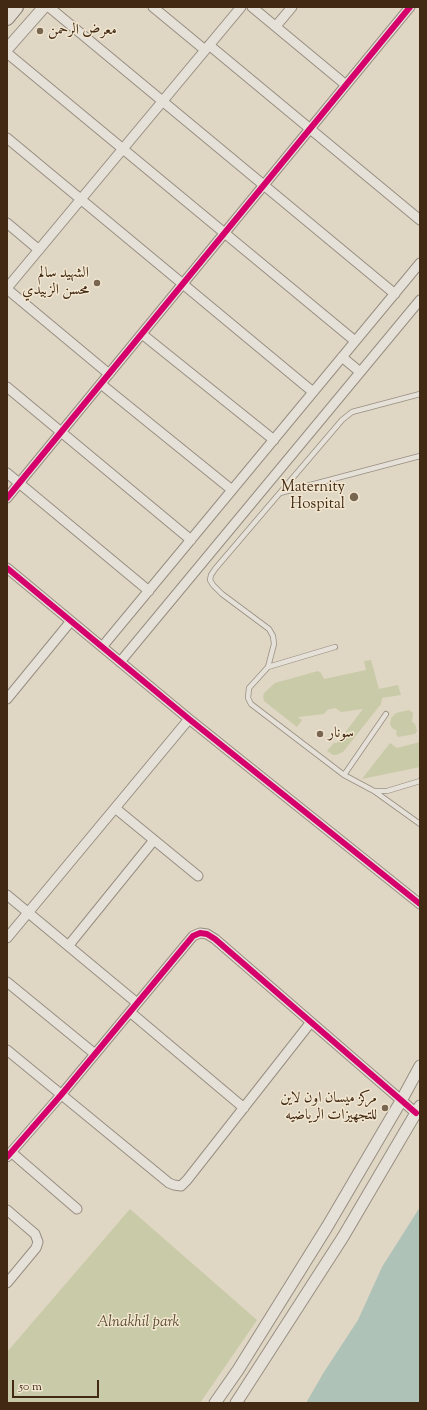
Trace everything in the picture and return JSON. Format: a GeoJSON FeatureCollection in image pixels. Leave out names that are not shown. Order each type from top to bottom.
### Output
{"type":"FeatureCollection","features":[{"type":"Feature","properties":{"kind":"main road"},"geometry":{"type":"LineString","coordinates":[[7,18],[16,7]]}},
{"type":"Feature","properties":{"kind":"street"},"geometry":{"type":"LineString","coordinates":[[7,49],[44,7]]}},
{"type":"Feature","properties":{"kind":"street"},"geometry":{"type":"LineString","coordinates":[[49,7],[394,294]]}},
{"type":"Feature","properties":{"kind":"street"},"geometry":{"type":"LineString","coordinates":[[153,7],[310,129],[420,220]]}},
{"type":"Feature","properties":{"kind":"street"},"geometry":{"type":"LineString","coordinates":[[109,374],[7,289],[240,7]]}},
{"type":"Feature","properties":{"kind":"street"},"geometry":{"type":"LineString","coordinates":[[252,7],[346,85]]}},
{"type":"Feature","properties":{"kind":"street"},"geometry":{"type":"LineString","coordinates":[[276,26],[292,7]]}},
{"type":"Feature","properties":{"kind":"street"},"geometry":{"type":"LineString","coordinates":[[7,498],[410,7]]}},
{"type":"Feature","properties":{"kind":"street"},"geometry":{"type":"LineString","coordinates":[[7,53],[355,341]]}},
{"type":"Feature","properties":{"kind":"street"},"geometry":{"type":"LineString","coordinates":[[7,138],[313,392]]}},
{"type":"Feature","properties":{"kind":"street"},"geometry":{"type":"LineString","coordinates":[[7,223],[39,250]]}},
{"type":"Feature","properties":{"kind":"street"},"geometry":{"type":"LineString","coordinates":[[102,647],[420,263]]}},
{"type":"Feature","properties":{"kind":"street"},"geometry":{"type":"LineString","coordinates":[[120,662],[420,300]]}},
{"type":"Feature","properties":{"kind":"street"},"geometry":{"type":"LineString","coordinates":[[142,334],[274,440]]}},
{"type":"Feature","properties":{"kind":"street"},"geometry":{"type":"LineString","coordinates":[[342,357],[360,372]]}},
{"type":"Feature","properties":{"kind":"street"},"geometry":{"type":"LineString","coordinates":[[101,384],[232,490]]}},
{"type":"Feature","properties":{"kind":"street"},"geometry":{"type":"LineString","coordinates":[[7,387],[191,540]]}},
{"type":"Feature","properties":{"kind":"street"},"geometry":{"type":"LineString","coordinates":[[7,473],[149,591]]}},
{"type":"Feature","properties":{"kind":"street"},"geometry":{"type":"LineString","coordinates":[[7,568],[189,719],[420,904]]}},
{"type":"Feature","properties":{"kind":"street"},"geometry":{"type":"LineString","coordinates":[[7,699],[71,622]]}},
{"type":"Feature","properties":{"kind":"street"},"geometry":{"type":"LineString","coordinates":[[7,938],[189,719]]}},
{"type":"Feature","properties":{"kind":"street"},"geometry":{"type":"LineString","coordinates":[[115,808],[198,876]]}},
{"type":"Feature","properties":{"kind":"street"},"geometry":{"type":"LineString","coordinates":[[69,945],[154,840]]}},
{"type":"Feature","properties":{"kind":"street"},"geometry":{"type":"LineString","coordinates":[[7,895],[137,1003]]}},
{"type":"Feature","properties":{"kind":"street"},"geometry":{"type":"LineString","coordinates":[[77,1210],[9,1155],[61,1095],[193,936],[200,932],[215,939],[401,1100],[418,1109],[343,1237],[236,1403]]}},
{"type":"Feature","properties":{"kind":"street"},"geometry":{"type":"LineString","coordinates":[[7,982],[95,1054]]}},
{"type":"Feature","properties":{"kind":"street"},"geometry":{"type":"LineString","coordinates":[[130,1012],[244,1108]]}},
{"type":"Feature","properties":{"kind":"street"},"geometry":{"type":"LineString","coordinates":[[7,1050],[169,1183],[181,1186],[311,1022]]}},
{"type":"Feature","properties":{"kind":"street"},"geometry":{"type":"LineString","coordinates":[[215,1403],[238,1370],[327,1227],[420,1066]]}},
{"type":"Feature","properties":{"kind":"street"},"geometry":{"type":"LineString","coordinates":[[7,1210],[35,1234],[38,1242],[36,1248],[7,1283]]}},
{"type":"Feature","properties":{"kind":"lane"},"geometry":{"type":"LineString","coordinates":[[420,394],[352,412],[342,420],[215,569],[210,580],[212,585],[222,594],[269,630],[273,636],[274,644],[268,667],[249,688],[248,698],[251,704],[344,775],[374,791],[420,824]]}},
{"type":"Feature","properties":{"kind":"lane"},"geometry":{"type":"LineString","coordinates":[[280,493],[420,456]]}},
{"type":"Feature","properties":{"kind":"lane"},"geometry":{"type":"LineString","coordinates":[[268,667],[335,647]]}},
{"type":"Feature","properties":{"kind":"lane"},"geometry":{"type":"LineString","coordinates":[[344,775],[386,714]]}},
{"type":"Feature","properties":{"kind":"lane"},"geometry":{"type":"LineString","coordinates":[[374,791],[387,791],[420,781]]}},
{"type":"Feature","properties":{"kind":"green space"},"geometry":{"type":"Polygon","coordinates":[[[371,660],[379,689],[398,685],[401,695],[382,698],[381,704],[343,752],[336,755],[333,755],[327,751],[334,743],[337,743],[363,709],[341,712],[335,708],[327,710],[324,714],[298,717],[302,720],[297,727],[264,701],[263,696],[265,692],[275,683],[318,671],[324,679],[366,670],[364,661],[371,660]]]}},
{"type":"Feature","properties":{"kind":"green space"},"geometry":{"type":"Polygon","coordinates":[[[409,710],[413,713],[412,722],[415,724],[417,731],[415,734],[398,737],[396,734],[397,731],[392,728],[390,724],[391,718],[396,713],[409,710]]]}},
{"type":"Feature","properties":{"kind":"green space"},"geometry":{"type":"Polygon","coordinates":[[[420,742],[420,767],[362,779],[390,743],[397,748],[420,742]]]}},
{"type":"Feature","properties":{"kind":"green space","name":"Alnakhil park"},"geometry":{"type":"Polygon","coordinates":[[[130,1209],[257,1320],[200,1403],[7,1403],[7,1352],[130,1209]]]}},
{"type":"Feature","properties":{"kind":"shaded area"},"geometry":{"type":"Polygon","coordinates":[[[420,1207],[420,1403],[306,1403],[324,1372],[358,1320],[382,1267],[420,1207]]]}},
{"type":"Feature","properties":{"kind":"cycle path"},"geometry":{"type":"LineString","coordinates":[[7,498],[410,7]]}},
{"type":"Feature","properties":{"kind":"cycle path"},"geometry":{"type":"LineString","coordinates":[[7,568],[189,719],[420,904]]}},
{"type":"Feature","properties":{"kind":"cycle path"},"geometry":{"type":"LineString","coordinates":[[7,1157],[61,1095],[193,936],[200,933],[207,934],[215,939],[416,1113]]}},
{"type":"Feature","properties":{"kind":"place","name":"معرض الرحمن"},"geometry":{"type":"Point","coordinates":[40,31]}},
{"type":"Feature","properties":{"kind":"place","name":"الشهيد سالم محسن الزبيدي"},"geometry":{"type":"Point","coordinates":[97,283]}},
{"type":"Feature","properties":{"kind":"place","name":"Maternity Hospital"},"geometry":{"type":"Point","coordinates":[354,497]}},
{"type":"Feature","properties":{"kind":"place","name":"سونار"},"geometry":{"type":"Point","coordinates":[320,734]}},
{"type":"Feature","properties":{"kind":"place","name":"مركز ميسان اون لاين للتجهيزات الرياضيه"},"geometry":{"type":"Point","coordinates":[385,1108]}}]}
